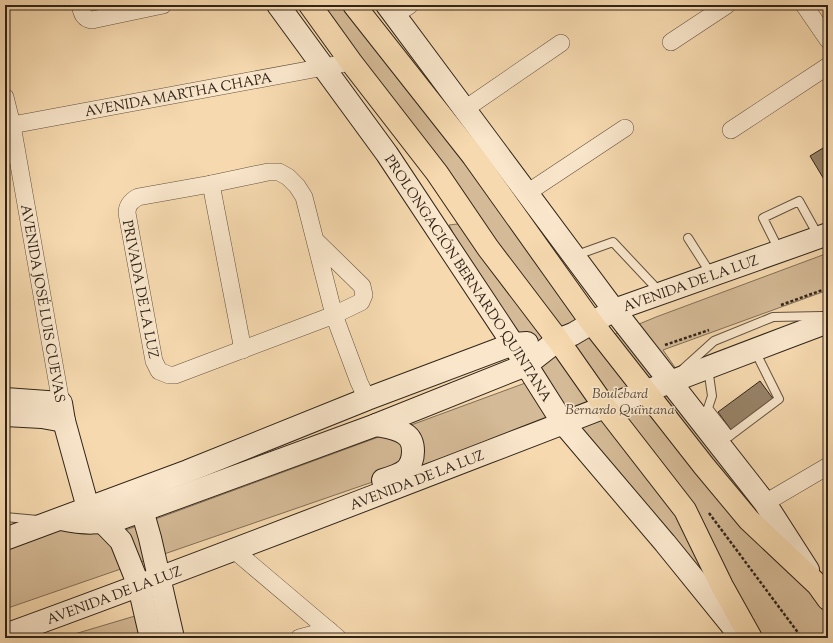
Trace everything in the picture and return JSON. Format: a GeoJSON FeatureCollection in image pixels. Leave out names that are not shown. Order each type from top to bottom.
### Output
{"type":"FeatureCollection","features":[{"type":"Feature","properties":{"kind":"main road","name":"PROLONGACIÓN BERNARDO QUINTANA"},"geometry":{"type":"LineString","coordinates":[[278,5],[387,154],[513,344],[563,423],[665,542],[742,638]]}},
{"type":"Feature","properties":{"kind":"main road","name":"PROLONGACIÓN BERNARDO QUINTANA"},"geometry":{"type":"LineString","coordinates":[[310,5],[351,62],[437,173],[488,248],[558,340],[605,407],[685,510],[722,586],[751,638]]}},
{"type":"Feature","properties":{"kind":"main road"},"geometry":{"type":"LineString","coordinates":[[354,5],[473,156],[592,324],[704,466],[749,520],[825,588]]}},
{"type":"Feature","properties":{"kind":"main road"},"geometry":{"type":"LineString","coordinates":[[397,8],[465,109],[614,310],[669,382],[704,415],[724,440],[765,503],[825,588]]}},
{"type":"Feature","properties":{"kind":"main road","name":"AVENIDA DE LA LUZ"},"geometry":{"type":"LineString","coordinates":[[58,520],[104,523],[376,425],[526,365],[558,340],[592,324],[614,310],[824,236]]}},
{"type":"Feature","properties":{"kind":"main road","name":"AVENIDA DE LA LUZ"},"geometry":{"type":"LineString","coordinates":[[7,635],[234,550],[828,322]]}},
{"type":"Feature","properties":{"kind":"main road","name":"AVENIDA DE LA LUZ"},"geometry":{"type":"LineString","coordinates":[[5,539],[188,471],[367,399],[513,344],[558,340]]}},
{"type":"Feature","properties":{"kind":"main road"},"geometry":{"type":"LineString","coordinates":[[5,399],[63,412]]}},
{"type":"Feature","properties":{"kind":"main road"},"geometry":{"type":"LineString","coordinates":[[5,415],[42,417],[63,412]]}},
{"type":"Feature","properties":{"kind":"main road","name":"AVENIDA JOSÉ LUIS CUEVAS"},"geometry":{"type":"LineString","coordinates":[[63,412],[88,508]]}},
{"type":"Feature","properties":{"kind":"main road"},"geometry":{"type":"LineString","coordinates":[[272,535],[299,513],[398,475],[406,470],[411,463],[413,455],[412,441],[407,435],[400,431],[376,425]]}},
{"type":"Feature","properties":{"kind":"main road"},"geometry":{"type":"LineString","coordinates":[[88,508],[121,540],[139,586],[151,638]]}},
{"type":"Feature","properties":{"kind":"main road"},"geometry":{"type":"LineString","coordinates":[[142,510],[173,638]]}},
{"type":"Feature","properties":{"kind":"street"},"geometry":{"type":"LineString","coordinates":[[80,5],[84,17],[87,20],[92,20],[160,5]]}},
{"type":"Feature","properties":{"kind":"street"},"geometry":{"type":"LineString","coordinates":[[671,42],[727,5]]}},
{"type":"Feature","properties":{"kind":"street"},"geometry":{"type":"LineString","coordinates":[[804,5],[828,40]]}},
{"type":"Feature","properties":{"kind":"street"},"geometry":{"type":"LineString","coordinates":[[465,109],[562,43]]}},
{"type":"Feature","properties":{"kind":"street","name":"AVENIDA MARTHA CHAPA"},"geometry":{"type":"LineString","coordinates":[[8,125],[351,62]]}},
{"type":"Feature","properties":{"kind":"street"},"geometry":{"type":"LineString","coordinates":[[731,130],[828,66]]}},
{"type":"Feature","properties":{"kind":"street","name":"AVENIDA JOSÉ LUIS CUEVAS"},"geometry":{"type":"LineString","coordinates":[[5,97],[8,125],[63,412]]}},
{"type":"Feature","properties":{"kind":"street"},"geometry":{"type":"LineString","coordinates":[[527,193],[624,128]]}},
{"type":"Feature","properties":{"kind":"street","name":"PRIVADA DE LA LUZ"},"geometry":{"type":"LineString","coordinates":[[315,240],[362,286],[364,296],[361,302],[334,315],[243,350],[175,375],[169,375],[159,371],[154,361],[126,213],[130,203],[138,197],[268,172],[279,172],[288,177],[297,186],[304,197],[334,315],[359,382],[367,399]]}},
{"type":"Feature","properties":{"kind":"street"},"geometry":{"type":"LineString","coordinates":[[211,184],[243,350]]}},
{"type":"Feature","properties":{"kind":"street"},"geometry":{"type":"LineString","coordinates":[[765,503],[828,466]]}},
{"type":"Feature","properties":{"kind":"street"},"geometry":{"type":"LineString","coordinates":[[234,550],[334,634]]}},
{"type":"Feature","properties":{"kind":"street"},"geometry":{"type":"LineString","coordinates":[[299,638],[334,634]]}},
{"type":"Feature","properties":{"kind":"lane"},"geometry":{"type":"LineString","coordinates":[[780,252],[763,218],[798,201],[824,236]]}},
{"type":"Feature","properties":{"kind":"lane"},"geometry":{"type":"LineString","coordinates":[[688,238],[712,276]]}},
{"type":"Feature","properties":{"kind":"lane"},"geometry":{"type":"LineString","coordinates":[[574,256],[614,242],[662,294]]}},
{"type":"Feature","properties":{"kind":"lane"},"geometry":{"type":"LineString","coordinates":[[669,382],[714,341],[773,318],[828,316]]}},
{"type":"Feature","properties":{"kind":"lane"},"geometry":{"type":"LineString","coordinates":[[724,440],[779,399],[754,350]]}},
{"type":"Feature","properties":{"kind":"lane"},"geometry":{"type":"LineString","coordinates":[[704,415],[712,396],[708,367]]}},
{"type":"Feature","properties":{"kind":"lane"},"geometry":{"type":"LineString","coordinates":[[5,516],[58,520]]}},
{"type":"Feature","properties":{"kind":"green space","name":"Boulebard Bernardo Quintana"},"geometry":{"type":"Polygon","coordinates":[[[322,5],[350,5],[603,339],[656,317],[828,253],[828,290],[663,350],[828,589],[828,638],[737,638],[552,420],[5,609],[5,548],[60,528],[115,534],[528,382],[449,225],[466,223],[322,5]]]}},
{"type":"Feature","properties":{"kind":"green space"},"geometry":{"type":"Polygon","coordinates":[[[135,616],[140,638],[61,638],[135,616]]]}},
{"type":"Feature","properties":{"kind":"building"},"geometry":{"type":"Polygon","coordinates":[[[828,145],[828,186],[810,156],[828,145]]]}},
{"type":"Feature","properties":{"kind":"building"},"geometry":{"type":"Polygon","coordinates":[[[760,381],[774,400],[732,431],[718,412],[760,381]]]}}]}
